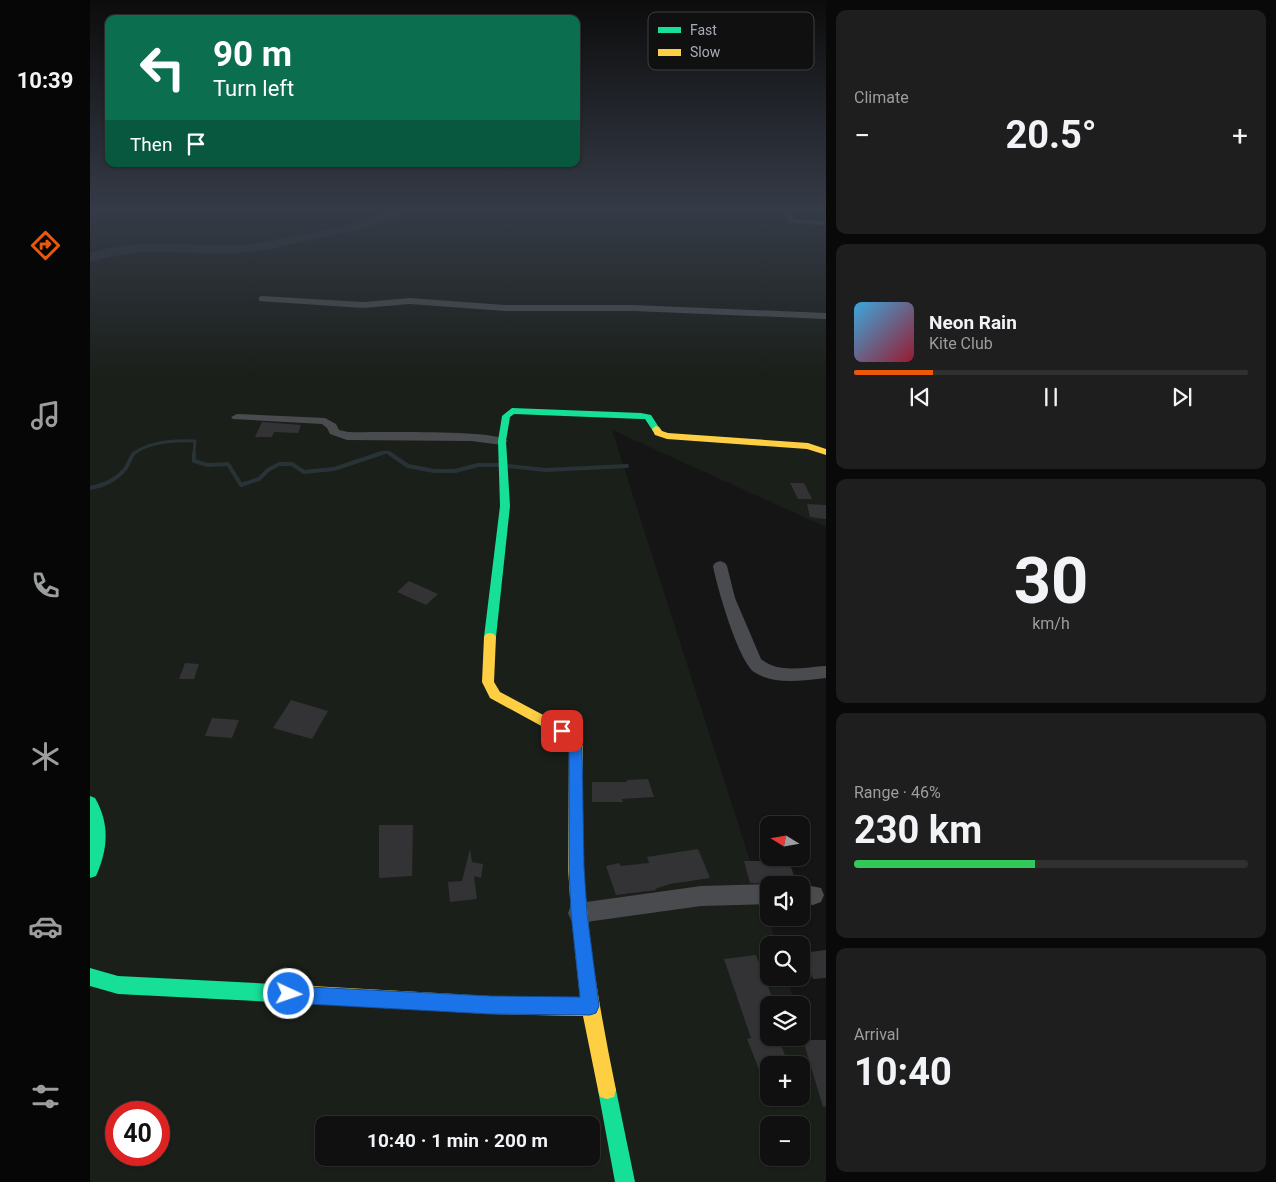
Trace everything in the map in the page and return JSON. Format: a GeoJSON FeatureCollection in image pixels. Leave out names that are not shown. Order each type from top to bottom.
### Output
{"type":"FeatureCollection","features":[{"type":"Feature","properties":{"kind":"street"},"geometry":{"type":"LineString","coordinates":[[262,299],[363,305],[410,301],[505,308],[633,308],[826,316]]}},
{"type":"Feature","properties":{"kind":"street"},"geometry":{"type":"LineString","coordinates":[[624,1182],[590,1006],[579,913],[576,867],[576,747],[572,737],[495,695],[488,682],[488,657],[505,506],[502,441],[506,416],[512,411],[519,411],[641,416],[648,417],[658,433],[667,436],[808,446],[826,452]]}},
{"type":"Feature","properties":{"kind":"street"},"geometry":{"type":"LineString","coordinates":[[237,417],[325,422],[332,426],[334,432],[347,436],[465,436],[502,441]]}},
{"type":"Feature","properties":{"kind":"street"},"geometry":{"type":"LineString","coordinates":[[720,566],[727,598],[754,662],[759,669],[774,674],[826,672]]}},
{"type":"Feature","properties":{"kind":"street"},"geometry":{"type":"LineString","coordinates":[[90,802],[99,815],[100,829],[90,871]]}},
{"type":"Feature","properties":{"kind":"street"},"geometry":{"type":"LineString","coordinates":[[579,913],[701,896],[760,894]]}},
{"type":"Feature","properties":{"kind":"street"},"geometry":{"type":"LineString","coordinates":[[90,977],[128,986],[490,1005],[590,1006]]}},
{"type":"Feature","properties":{"kind":"shaded area"},"geometry":{"type":"Polygon","coordinates":[[[90,264],[826,264],[826,527],[612,430],[760,892],[760,926],[771,926],[774,936],[760,936],[760,986],[790,986],[793,996],[760,996],[760,1046],[809,1046],[826,1099],[826,1182],[90,1182],[90,264]]]}},
{"type":"Feature","properties":{"kind":"building"},"geometry":{"type":"Polygon","coordinates":[[[262,422],[301,425],[298,433],[274,432],[272,437],[255,437],[262,422]]]}},
{"type":"Feature","properties":{"kind":"building"},"geometry":{"type":"Polygon","coordinates":[[[790,483],[804,483],[812,499],[798,499],[790,483]]]}},
{"type":"Feature","properties":{"kind":"building"},"geometry":{"type":"Polygon","coordinates":[[[807,504],[826,505],[826,519],[810,517],[807,504]]]}},
{"type":"Feature","properties":{"kind":"building"},"geometry":{"type":"Polygon","coordinates":[[[409,581],[438,594],[426,605],[397,592],[409,581]]]}},
{"type":"Feature","properties":{"kind":"building"},"geometry":{"type":"Polygon","coordinates":[[[185,663],[199,664],[194,679],[179,679],[185,663]]]}},
{"type":"Feature","properties":{"kind":"building"},"geometry":{"type":"Polygon","coordinates":[[[291,700],[328,711],[312,739],[273,728],[291,700]]]}},
{"type":"Feature","properties":{"kind":"building"},"geometry":{"type":"Polygon","coordinates":[[[212,718],[239,720],[232,738],[205,736],[212,718]]]}},
{"type":"Feature","properties":{"kind":"building"},"geometry":{"type":"Polygon","coordinates":[[[648,779],[654,797],[622,799],[623,802],[592,802],[592,782],[627,782],[627,780],[648,779]]]}},
{"type":"Feature","properties":{"kind":"building"},"geometry":{"type":"Polygon","coordinates":[[[379,825],[413,825],[412,876],[379,878],[379,825]]]}},
{"type":"Feature","properties":{"kind":"building"},"geometry":{"type":"Polygon","coordinates":[[[470,849],[472,862],[483,864],[481,878],[474,876],[477,899],[450,902],[448,882],[462,881],[470,849]]]}},
{"type":"Feature","properties":{"kind":"building"},"geometry":{"type":"Polygon","coordinates":[[[698,849],[710,878],[670,884],[656,890],[616,895],[606,866],[619,863],[621,866],[649,863],[647,857],[698,849]]]}},
{"type":"Feature","properties":{"kind":"building"},"geometry":{"type":"Polygon","coordinates":[[[744,861],[760,861],[760,866],[791,866],[794,876],[760,876],[760,883],[750,883],[744,861]]]}},
{"type":"Feature","properties":{"kind":"building"},"geometry":{"type":"Polygon","coordinates":[[[826,950],[826,978],[813,979],[810,972],[810,952],[826,950]]]}},
{"type":"Feature","properties":{"kind":"building"},"geometry":{"type":"Polygon","coordinates":[[[756,955],[760,966],[760,986],[768,986],[772,996],[760,996],[760,1046],[781,1046],[785,1056],[760,1056],[760,1072],[747,1039],[751,1038],[724,959],[756,955]]]}},
{"type":"Feature","properties":{"kind":"building"},"geometry":{"type":"Polygon","coordinates":[[[810,1040],[826,1040],[826,1106],[823,1107],[810,1063],[810,1056],[808,1056],[805,1046],[810,1046],[810,1040]]]}},
{"type":"Feature","properties":{"kind":"waterway"},"geometry":{"type":"LineString","coordinates":[[133,454],[155,444],[171,441],[195,441],[194,454]]}},
{"type":"Feature","properties":{"kind":"waterway"},"geometry":{"type":"LineString","coordinates":[[194,454],[194,461],[208,465],[228,464],[241,485],[259,479],[268,470],[279,464],[292,464],[304,472],[334,469],[382,453]]}},
{"type":"Feature","properties":{"kind":"waterway"},"geometry":{"type":"LineString","coordinates":[[377,454],[382,453]]}},
{"type":"Feature","properties":{"kind":"waterway"},"geometry":{"type":"LineString","coordinates":[[382,453],[389,453]]}},
{"type":"Feature","properties":{"kind":"waterway"},"geometry":{"type":"LineString","coordinates":[[389,453],[408,466],[434,471],[455,471],[478,465],[499,465]]}},
{"type":"Feature","properties":{"kind":"waterway"},"geometry":{"type":"LineString","coordinates":[[90,488],[105,484],[118,476],[126,468],[133,454]]}},
{"type":"Feature","properties":{"kind":"waterway"},"geometry":{"type":"LineString","coordinates":[[507,466],[546,470],[627,466]]}},
{"type":"Feature","properties":{"kind":"traffic: fast"},"geometry":{"type":"LineString","coordinates":[[490,637],[505,506],[502,441],[506,416],[512,411],[641,416],[648,417],[656,429]]}},
{"type":"Feature","properties":{"kind":"traffic: fast"},"geometry":{"type":"LineString","coordinates":[[90,802],[95,811],[98,827],[97,844],[90,871]]}},
{"type":"Feature","properties":{"kind":"traffic: fast"},"geometry":{"type":"LineString","coordinates":[[90,977],[118,985],[312,995]]}},
{"type":"Feature","properties":{"kind":"traffic: fast"},"geometry":{"type":"LineString","coordinates":[[607,1090],[625,1182]]}},
{"type":"Feature","properties":{"kind":"traffic: slow"},"geometry":{"type":"LineString","coordinates":[[656,429],[658,433],[667,436],[808,446],[826,452]]}},
{"type":"Feature","properties":{"kind":"traffic: slow"},"geometry":{"type":"LineString","coordinates":[[490,637],[488,682],[495,695],[572,737],[576,747],[576,867],[579,913],[590,1007]]}},
{"type":"Feature","properties":{"kind":"traffic: slow"},"geometry":{"type":"LineString","coordinates":[[312,995],[490,1005],[590,1007],[607,1090]]}},
{"type":"Feature","properties":{"kind":"route"},"geometry":{"type":"LineString","coordinates":[[289,994],[490,1005],[590,1006],[579,913],[576,867],[576,747],[572,737],[562,731]]}}]}
